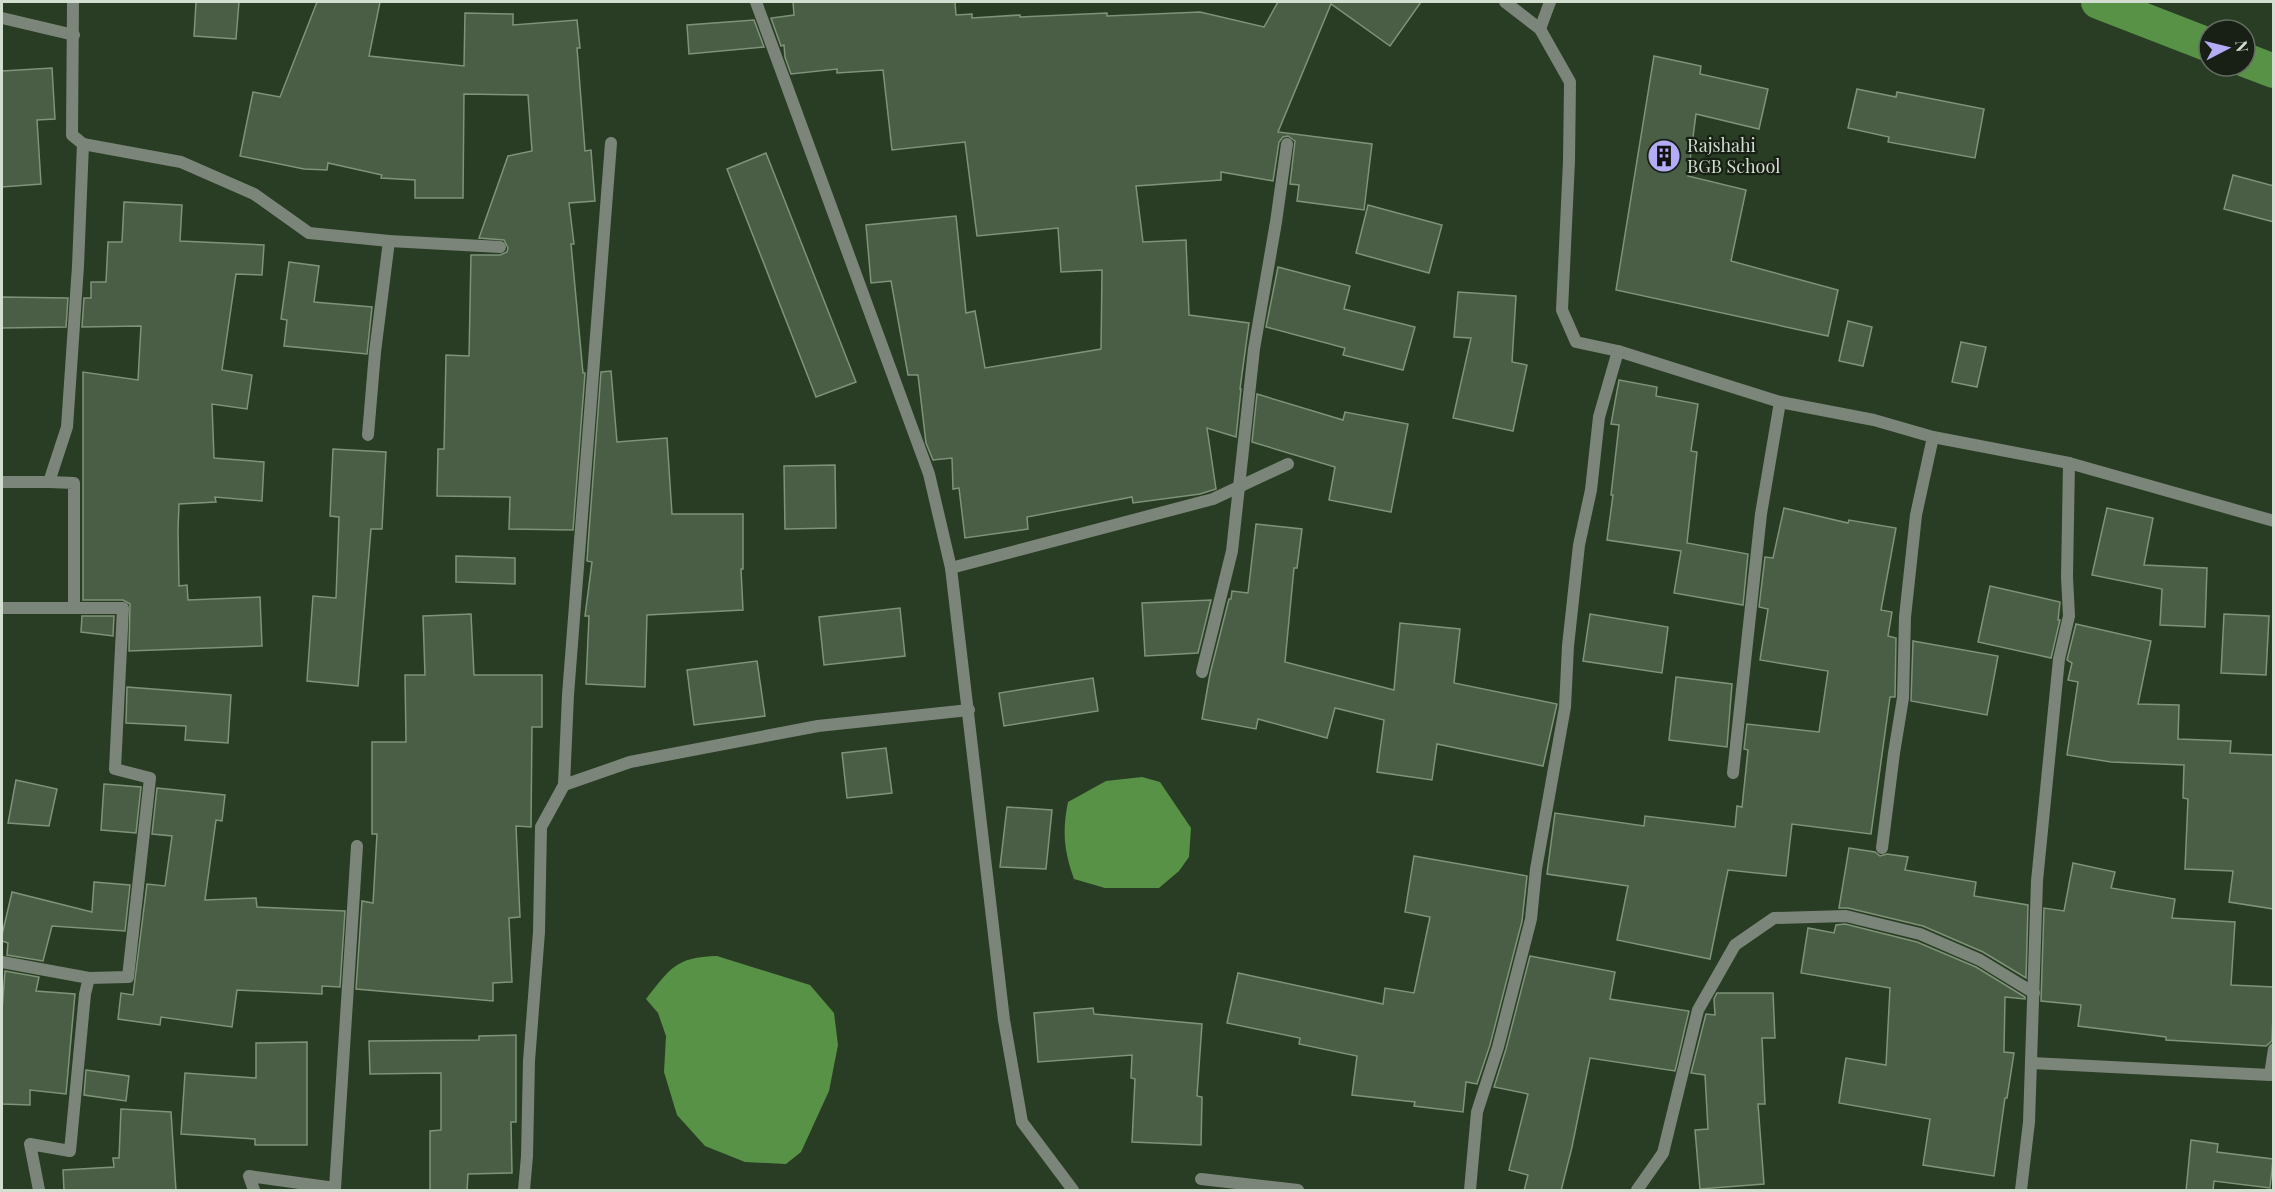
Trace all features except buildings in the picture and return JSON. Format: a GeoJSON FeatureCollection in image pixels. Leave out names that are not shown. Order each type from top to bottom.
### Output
{"type":"FeatureCollection","features":[{"type":"Feature","properties":{"kind":"street"},"geometry":{"type":"LineString","coordinates":[[73,2],[72,135],[83,144],[181,162],[254,194],[309,233],[389,241],[500,247]]}},
{"type":"Feature","properties":{"kind":"street"},"geometry":{"type":"LineString","coordinates":[[756,2],[929,474],[951,567],[1004,1020],[1022,1122],[1073,1191]]}},
{"type":"Feature","properties":{"kind":"street"},"geometry":{"type":"LineString","coordinates":[[1505,2],[1540,29],[1570,82],[1562,310],[1576,342],[1618,351],[1780,402],[1874,420],[1934,437],[2069,464],[2274,521]]}},
{"type":"Feature","properties":{"kind":"street"},"geometry":{"type":"LineString","coordinates":[[1540,29],[1550,2]]}},
{"type":"Feature","properties":{"kind":"street"},"geometry":{"type":"LineString","coordinates":[[2,18],[74,35]]}},
{"type":"Feature","properties":{"kind":"street"},"geometry":{"type":"LineString","coordinates":[[524,1191],[529,1061],[539,932],[541,827],[564,785],[568,695],[611,143]]}},
{"type":"Feature","properties":{"kind":"street"},"geometry":{"type":"LineString","coordinates":[[49,482],[67,427],[78,266],[83,144]]}},
{"type":"Feature","properties":{"kind":"street"},"geometry":{"type":"LineString","coordinates":[[1202,672],[1232,551],[1254,349],[1287,144]]}},
{"type":"Feature","properties":{"kind":"street"},"geometry":{"type":"LineString","coordinates":[[368,435],[376,342],[389,241]]}},
{"type":"Feature","properties":{"kind":"street"},"geometry":{"type":"LineString","coordinates":[[1470,1191],[1478,1112],[1498,1047],[1531,919],[1536,869],[1565,707],[1568,646],[1579,545],[1591,490],[1599,417],[1618,351]]}},
{"type":"Feature","properties":{"kind":"street"},"geometry":{"type":"LineString","coordinates":[[1733,773],[1761,514],[1780,402]]}},
{"type":"Feature","properties":{"kind":"street"},"geometry":{"type":"LineString","coordinates":[[1882,848],[1903,698],[1905,616],[1916,515],[1934,437]]}},
{"type":"Feature","properties":{"kind":"street"},"geometry":{"type":"LineString","coordinates":[[951,567],[1213,499],[1288,464]]}},
{"type":"Feature","properties":{"kind":"street"},"geometry":{"type":"LineString","coordinates":[[2021,1191],[2029,1122],[2038,870],[2058,659],[2069,616],[2067,577],[2069,464]]}},
{"type":"Feature","properties":{"kind":"street"},"geometry":{"type":"LineString","coordinates":[[2,482],[74,483],[74,608]]}},
{"type":"Feature","properties":{"kind":"street"},"geometry":{"type":"LineString","coordinates":[[2,608],[123,608],[115,769],[150,778],[128,977],[89,978],[2,962]]}},
{"type":"Feature","properties":{"kind":"street"},"geometry":{"type":"LineString","coordinates":[[564,785],[630,762],[818,726],[969,710]]}},
{"type":"Feature","properties":{"kind":"street"},"geometry":{"type":"LineString","coordinates":[[254,1191],[249,1176],[335,1188],[357,846]]}},
{"type":"Feature","properties":{"kind":"street"},"geometry":{"type":"LineString","coordinates":[[1636,1191],[1663,1153],[1698,1010],[1735,945],[1774,918],[1846,916],[1920,933],[1980,960],[2034,993]]}},
{"type":"Feature","properties":{"kind":"street"},"geometry":{"type":"LineString","coordinates":[[39,1191],[30,1144],[70,1151],[85,994],[89,978]]}},
{"type":"Feature","properties":{"kind":"street"},"geometry":{"type":"LineString","coordinates":[[2031,1063],[2270,1075],[2274,1048]]}},
{"type":"Feature","properties":{"kind":"street"},"geometry":{"type":"LineString","coordinates":[[1201,1179],[1298,1191]]}},
{"type":"Feature","properties":{"kind":"shaded area"},"geometry":{"type":"Polygon","coordinates":[[[1142,777],[1160,782],[1191,828],[1189,857],[1179,871],[1159,888],[1105,888],[1074,879],[1065,841],[1068,802],[1106,781],[1142,777]]]}},
{"type":"Feature","properties":{"kind":"shaded area"},"geometry":{"type":"Polygon","coordinates":[[[717,956],[810,985],[834,1013],[838,1045],[829,1091],[801,1152],[786,1164],[745,1162],[705,1146],[677,1115],[664,1072],[666,1036],[658,1013],[646,999],[668,972],[682,962],[717,956]]]}},
{"type":"Feature","properties":{"kind":"waterway"},"geometry":{"type":"LineString","coordinates":[[2098,2],[2197,40]]}},
{"type":"Feature","properties":{"kind":"waterway"},"geometry":{"type":"LineString","coordinates":[[2257,65],[2274,71]]}},
{"type":"Feature","properties":{"kind":"place","name":"Rajshahi BGB School"},"geometry":{"type":"Point","coordinates":[1664,156]}}]}
